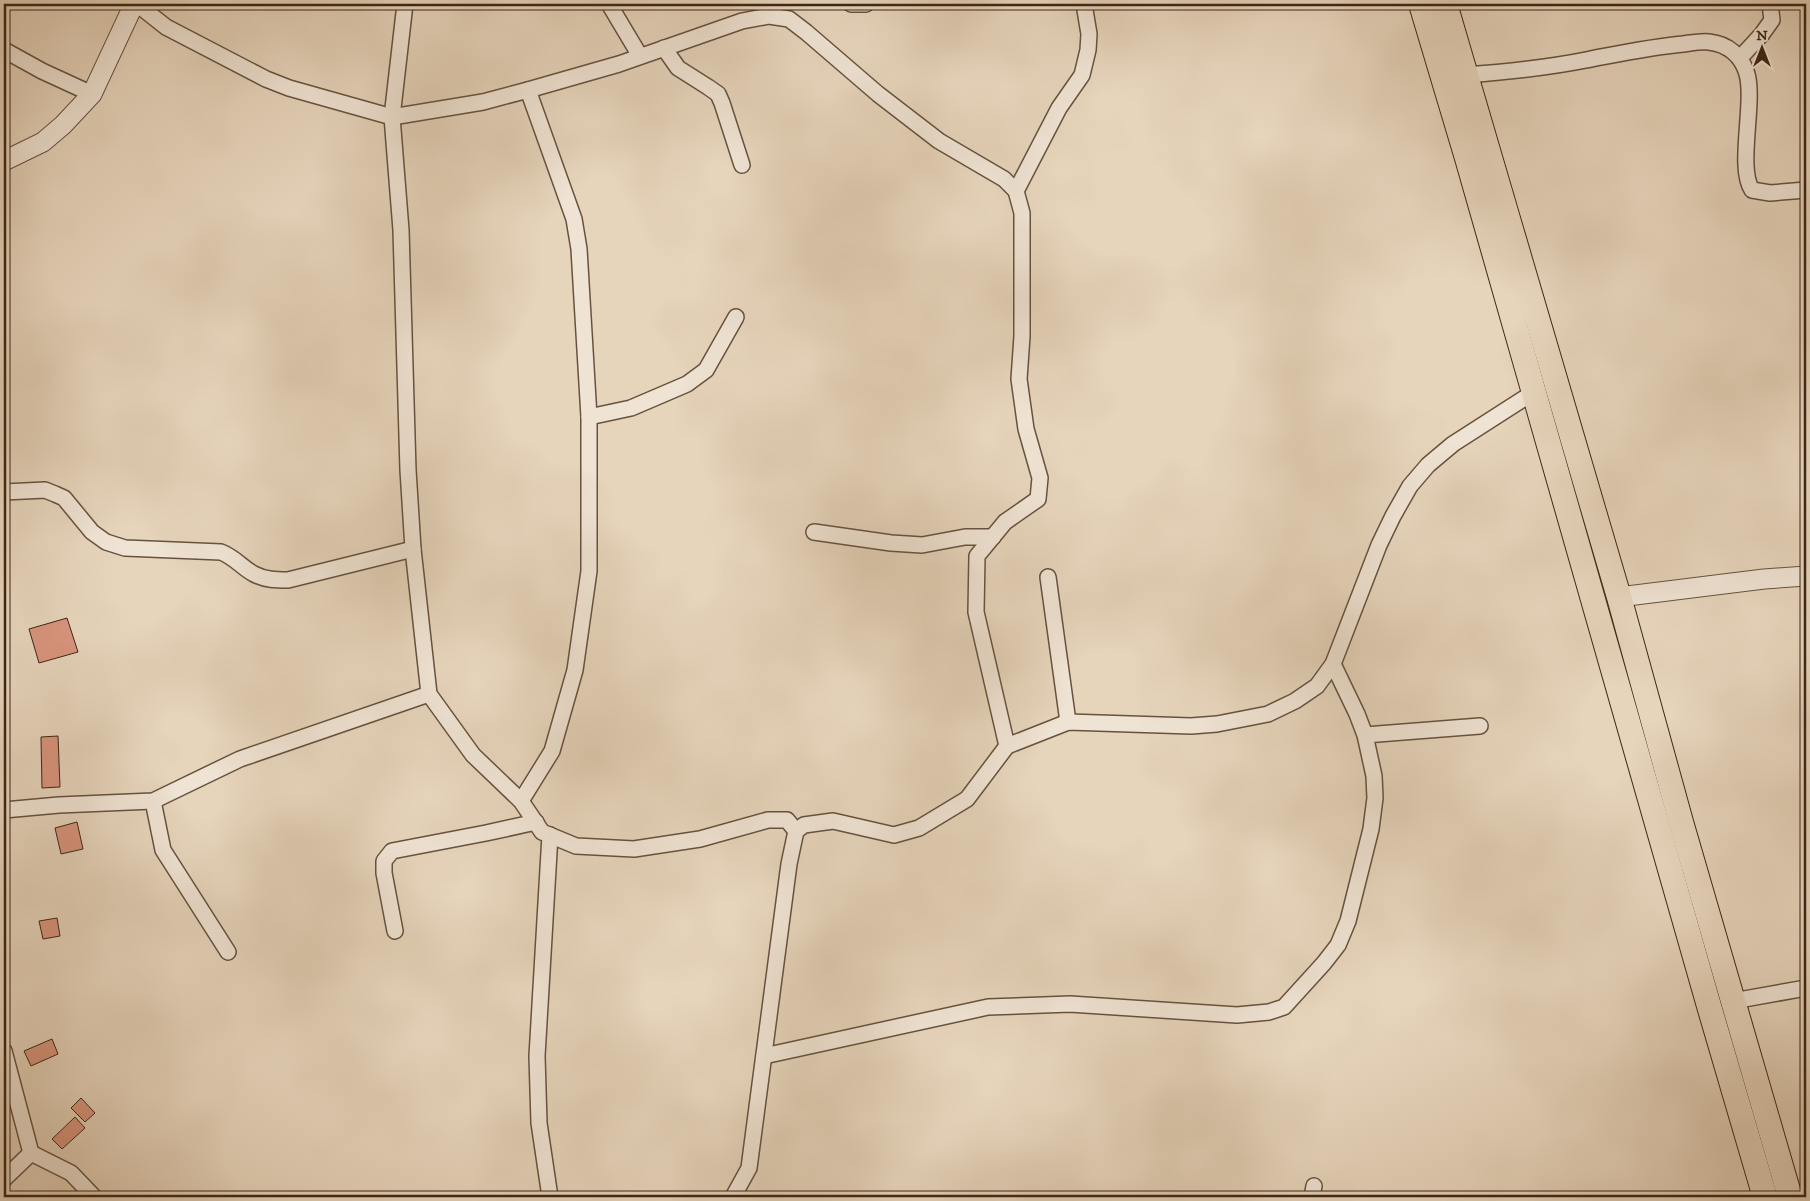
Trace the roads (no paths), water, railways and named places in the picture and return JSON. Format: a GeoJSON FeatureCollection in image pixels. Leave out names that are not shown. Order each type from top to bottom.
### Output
{"type":"FeatureCollection","features":[{"type":"Feature","properties":{"kind":"main road"},"geometry":{"type":"LineString","coordinates":[[1421,4],[1765,1197]]}},
{"type":"Feature","properties":{"kind":"main road"},"geometry":{"type":"LineString","coordinates":[[1445,4],[1619,597],[1681,822],[1790,1197]]}},
{"type":"Feature","properties":{"kind":"street"},"geometry":{"type":"LineString","coordinates":[[4,161],[43,142],[63,125],[92,94],[135,4],[166,27],[266,80],[392,116],[483,102],[528,90],[640,56],[742,21],[769,16],[788,19],[878,94],[940,141],[1004,179],[1016,191],[1022,213],[1022,336],[1019,379],[1026,429],[1040,478],[1038,499],[1005,522],[977,556],[976,612],[1008,746]]}},
{"type":"Feature","properties":{"kind":"street"},"geometry":{"type":"LineString","coordinates":[[405,4],[392,116],[401,230],[408,470],[413,549],[429,694],[473,755],[521,801],[542,832],[576,846],[634,850],[700,839],[768,820],[787,820],[796,831]]}},
{"type":"Feature","properties":{"kind":"street"},"geometry":{"type":"LineString","coordinates":[[609,4],[640,56]]}},
{"type":"Feature","properties":{"kind":"street"},"geometry":{"type":"LineString","coordinates":[[769,16],[781,4]]}},
{"type":"Feature","properties":{"kind":"street"},"geometry":{"type":"LineString","coordinates":[[851,4],[866,4]]}},
{"type":"Feature","properties":{"kind":"street"},"geometry":{"type":"LineString","coordinates":[[1016,191],[1059,108],[1082,75],[1088,50],[1089,34],[1084,4]]}},
{"type":"Feature","properties":{"kind":"street"},"geometry":{"type":"LineString","coordinates":[[1740,58],[1772,20],[1770,4]]}},
{"type":"Feature","properties":{"kind":"street"},"geometry":{"type":"LineString","coordinates":[[1465,76],[1560,65],[1659,46],[1708,42],[1726,46],[1740,58],[1747,74],[1746,169],[1749,185],[1752,190],[1770,193],[1806,190]]}},
{"type":"Feature","properties":{"kind":"street"},"geometry":{"type":"LineString","coordinates":[[664,48],[678,68],[718,94],[742,165]]}},
{"type":"Feature","properties":{"kind":"street"},"geometry":{"type":"LineString","coordinates":[[4,50],[42,71],[92,94]]}},
{"type":"Feature","properties":{"kind":"street"},"geometry":{"type":"LineString","coordinates":[[521,801],[552,751],[575,670],[589,571],[589,417],[579,249],[574,219],[528,90]]}},
{"type":"Feature","properties":{"kind":"street"},"geometry":{"type":"LineString","coordinates":[[589,417],[631,408],[687,384],[706,370],[736,317]]}},
{"type":"Feature","properties":{"kind":"street"},"geometry":{"type":"LineString","coordinates":[[733,1197],[750,1168],[789,864],[796,831],[804,825],[833,821],[894,835],[920,828],[967,799],[1008,746],[1068,722],[1191,726],[1217,724],[1268,714],[1295,701],[1317,686],[1333,664],[1379,545],[1410,486],[1428,465],[1453,444],[1534,392]]}},
{"type":"Feature","properties":{"kind":"street"},"geometry":{"type":"LineString","coordinates":[[4,492],[45,490],[64,498],[92,532],[106,542],[126,548],[221,552],[232,557],[254,574],[270,579],[288,580],[413,549]]}},
{"type":"Feature","properties":{"kind":"street"},"geometry":{"type":"LineString","coordinates":[[814,532],[892,543],[922,545],[964,537],[992,537]]}},
{"type":"Feature","properties":{"kind":"street"},"geometry":{"type":"LineString","coordinates":[[1619,597],[1764,579],[1806,576]]}},
{"type":"Feature","properties":{"kind":"street"},"geometry":{"type":"LineString","coordinates":[[1048,577],[1068,722]]}},
{"type":"Feature","properties":{"kind":"street"},"geometry":{"type":"LineString","coordinates":[[764,1056],[988,1007],[1070,1004],[1255,1015],[1284,1007],[1338,945],[1348,921],[1371,829],[1375,798],[1374,776],[1365,735],[1333,664]]}},
{"type":"Feature","properties":{"kind":"street"},"geometry":{"type":"LineString","coordinates":[[4,810],[59,805],[153,801],[240,759],[429,694]]}},
{"type":"Feature","properties":{"kind":"street"},"geometry":{"type":"LineString","coordinates":[[1365,735],[1480,726]]}},
{"type":"Feature","properties":{"kind":"street"},"geometry":{"type":"LineString","coordinates":[[153,801],[163,850],[228,952]]}},
{"type":"Feature","properties":{"kind":"street"},"geometry":{"type":"LineString","coordinates":[[395,931],[384,873],[384,861],[392,851],[486,834],[536,822]]}},
{"type":"Feature","properties":{"kind":"street"},"geometry":{"type":"LineString","coordinates":[[550,835],[537,1056],[539,1124],[550,1197]]}},
{"type":"Feature","properties":{"kind":"street"},"geometry":{"type":"LineString","coordinates":[[1733,1001],[1806,988]]}},
{"type":"Feature","properties":{"kind":"street"},"geometry":{"type":"LineString","coordinates":[[4,1050],[32,1153],[71,1173],[94,1197]]}},
{"type":"Feature","properties":{"kind":"street"},"geometry":{"type":"LineString","coordinates":[[4,1179],[32,1153]]}}]}
